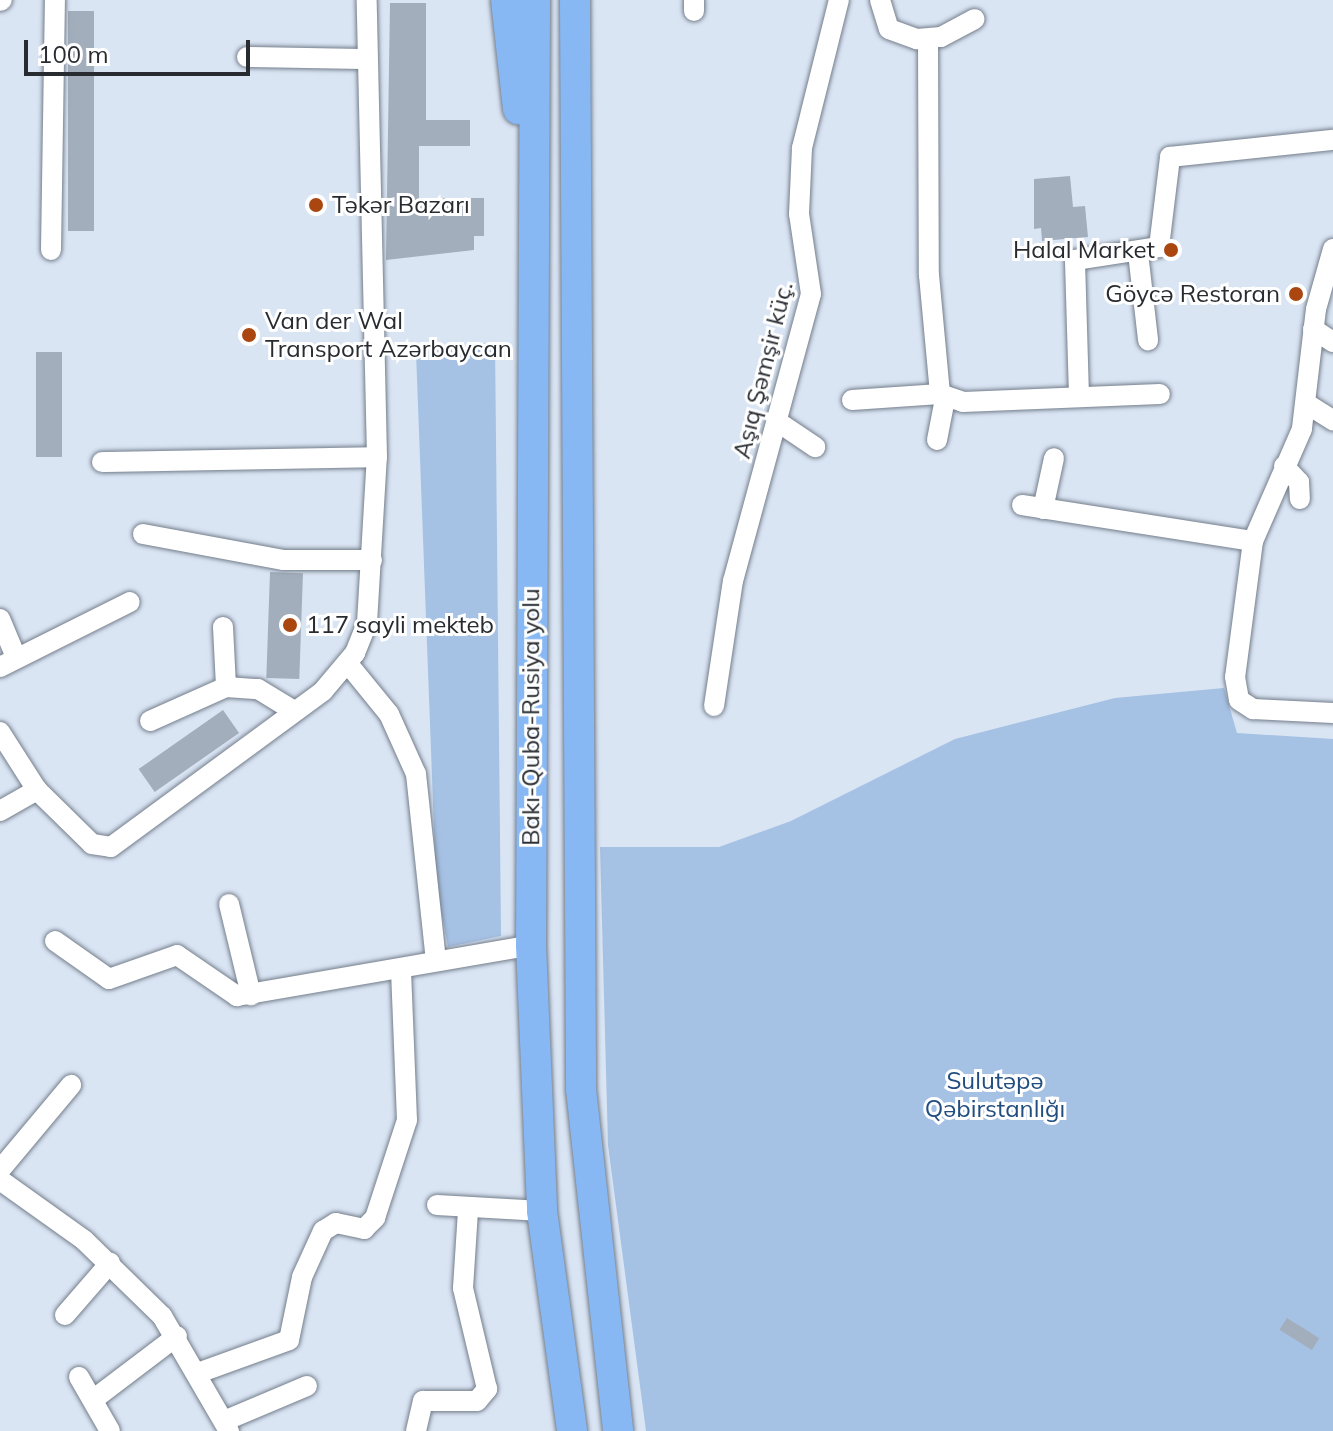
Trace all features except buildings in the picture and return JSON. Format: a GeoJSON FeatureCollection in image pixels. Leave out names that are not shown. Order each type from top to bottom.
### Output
{"type":"FeatureCollection","features":[{"type":"Feature","properties":{"kind":"highway"},"geometry":{"type":"LineString","coordinates":[[506,0],[534,233]]}},
{"type":"Feature","properties":{"kind":"highway","name":"Bakı-Quba-Rusiya yolu"},"geometry":{"type":"LineString","coordinates":[[535,0],[531,945],[542,1211],[572,1431]]}},
{"type":"Feature","properties":{"kind":"highway","name":"Bakı-Quba-Rusiya yolu"},"geometry":{"type":"LineString","coordinates":[[575,0],[581,1089],[618,1431]]}},
{"type":"Feature","properties":{"kind":"highway"},"geometry":{"type":"LineString","coordinates":[[574,80],[588,0]]}},
{"type":"Feature","properties":{"kind":"street"},"geometry":{"type":"LineString","coordinates":[[51,250],[55,0]]}},
{"type":"Feature","properties":{"kind":"street"},"geometry":{"type":"LineString","coordinates":[[0,732],[37,790],[92,844],[111,847],[294,711],[349,665],[367,623],[377,457],[367,0]]}},
{"type":"Feature","properties":{"kind":"street","name":"Aşıq Şəmşir küç."},"geometry":{"type":"LineString","coordinates":[[714,706],[733,581],[778,422],[813,277],[799,214],[805,125],[839,0]]}},
{"type":"Feature","properties":{"kind":"street"},"geometry":{"type":"LineString","coordinates":[[880,0],[889,29],[928,40],[975,19]]}},
{"type":"Feature","properties":{"kind":"street"},"geometry":{"type":"LineString","coordinates":[[928,40],[929,275],[942,396],[937,440]]}},
{"type":"Feature","properties":{"kind":"street"},"geometry":{"type":"LineString","coordinates":[[247,57],[366,59]]}},
{"type":"Feature","properties":{"kind":"street"},"geometry":{"type":"LineString","coordinates":[[1079,396],[1075,260],[1155,251],[1162,239],[1163,172],[1170,157],[1333,140]]}},
{"type":"Feature","properties":{"kind":"street"},"geometry":{"type":"LineString","coordinates":[[1333,249],[1313,329],[1307,404],[1253,541],[1235,677],[1239,700],[1253,709],[1333,713]]}},
{"type":"Feature","properties":{"kind":"street"},"geometry":{"type":"LineString","coordinates":[[1138,253],[1148,340]]}},
{"type":"Feature","properties":{"kind":"street"},"geometry":{"type":"LineString","coordinates":[[1313,329],[1333,342]]}},
{"type":"Feature","properties":{"kind":"street"},"geometry":{"type":"LineString","coordinates":[[852,400],[1160,394]]}},
{"type":"Feature","properties":{"kind":"street"},"geometry":{"type":"LineString","coordinates":[[1307,404],[1333,420]]}},
{"type":"Feature","properties":{"kind":"street"},"geometry":{"type":"LineString","coordinates":[[778,422],[815,447]]}},
{"type":"Feature","properties":{"kind":"street"},"geometry":{"type":"LineString","coordinates":[[102,462],[377,457]]}},
{"type":"Feature","properties":{"kind":"street"},"geometry":{"type":"LineString","coordinates":[[1043,509],[1054,458]]}},
{"type":"Feature","properties":{"kind":"street"},"geometry":{"type":"LineString","coordinates":[[1284,466],[1299,482],[1300,499]]}},
{"type":"Feature","properties":{"kind":"street"},"geometry":{"type":"LineString","coordinates":[[1022,505],[1253,541]]}},
{"type":"Feature","properties":{"kind":"street"},"geometry":{"type":"LineString","coordinates":[[143,534],[283,560],[372,560]]}},
{"type":"Feature","properties":{"kind":"street"},"geometry":{"type":"LineString","coordinates":[[0,619],[8,662],[130,602]]}},
{"type":"Feature","properties":{"kind":"street"},"geometry":{"type":"LineString","coordinates":[[223,627],[226,687]]}},
{"type":"Feature","properties":{"kind":"street"},"geometry":{"type":"LineString","coordinates":[[349,665],[389,714],[416,774],[436,960]]}},
{"type":"Feature","properties":{"kind":"street"},"geometry":{"type":"LineString","coordinates":[[150,721],[226,687],[258,689],[294,711]]}},
{"type":"Feature","properties":{"kind":"street"},"geometry":{"type":"LineString","coordinates":[[0,811],[37,790]]}},
{"type":"Feature","properties":{"kind":"street"},"geometry":{"type":"LineString","coordinates":[[229,904],[251,995]]}},
{"type":"Feature","properties":{"kind":"street"},"geometry":{"type":"LineString","coordinates":[[55,941],[101,977],[177,955],[220,991],[251,995],[531,945]]}},
{"type":"Feature","properties":{"kind":"street"},"geometry":{"type":"LineString","coordinates":[[198,1373],[289,1340],[302,1277],[323,1231],[336,1223],[364,1229],[375,1218],[407,1120],[401,969]]}},
{"type":"Feature","properties":{"kind":"street"},"geometry":{"type":"LineString","coordinates":[[0,1170],[71,1085]]}},
{"type":"Feature","properties":{"kind":"street"},"geometry":{"type":"LineString","coordinates":[[0,1180],[110,1263],[177,1336],[226,1426],[307,1386]]}},
{"type":"Feature","properties":{"kind":"street"},"geometry":{"type":"LineString","coordinates":[[437,1205],[468,1211],[542,1211]]}},
{"type":"Feature","properties":{"kind":"street"},"geometry":{"type":"LineString","coordinates":[[416,1431],[423,1401],[477,1401],[487,1389],[463,1288],[468,1211]]}},
{"type":"Feature","properties":{"kind":"street"},"geometry":{"type":"LineString","coordinates":[[65,1315],[110,1263]]}},
{"type":"Feature","properties":{"kind":"street"},"geometry":{"type":"LineString","coordinates":[[94,1399],[177,1336]]}},
{"type":"Feature","properties":{"kind":"street"},"geometry":{"type":"LineString","coordinates":[[79,1377],[110,1431]]}},
{"type":"Feature","properties":{"kind":"green space"},"geometry":{"type":"Polygon","coordinates":[[[495,342],[501,936],[448,947],[436,883],[416,352],[495,342]]]}},
{"type":"Feature","properties":{"kind":"green space","name":"Sulutəpə Qəbirstanlığı"},"geometry":{"type":"Polygon","coordinates":[[[1224,688],[1237,733],[1333,739],[1333,1431],[646,1431],[608,1145],[600,847],[719,847],[791,821],[955,739],[1115,698],[1224,688]]]}},
{"type":"Feature","properties":{"kind":"place","name":"Təkər Bazarı"},"geometry":{"type":"Point","coordinates":[316,205]}},
{"type":"Feature","properties":{"kind":"place","name":"Halal Market"},"geometry":{"type":"Point","coordinates":[1171,250]}},
{"type":"Feature","properties":{"kind":"place","name":"Göycə Restoran"},"geometry":{"type":"Point","coordinates":[1296,294]}},
{"type":"Feature","properties":{"kind":"place","name":"Van der Wal Transport Azərbaycan"},"geometry":{"type":"Point","coordinates":[249,335]}},
{"type":"Feature","properties":{"kind":"place","name":"117 sayli mekteb"},"geometry":{"type":"Point","coordinates":[290,625]}}]}
